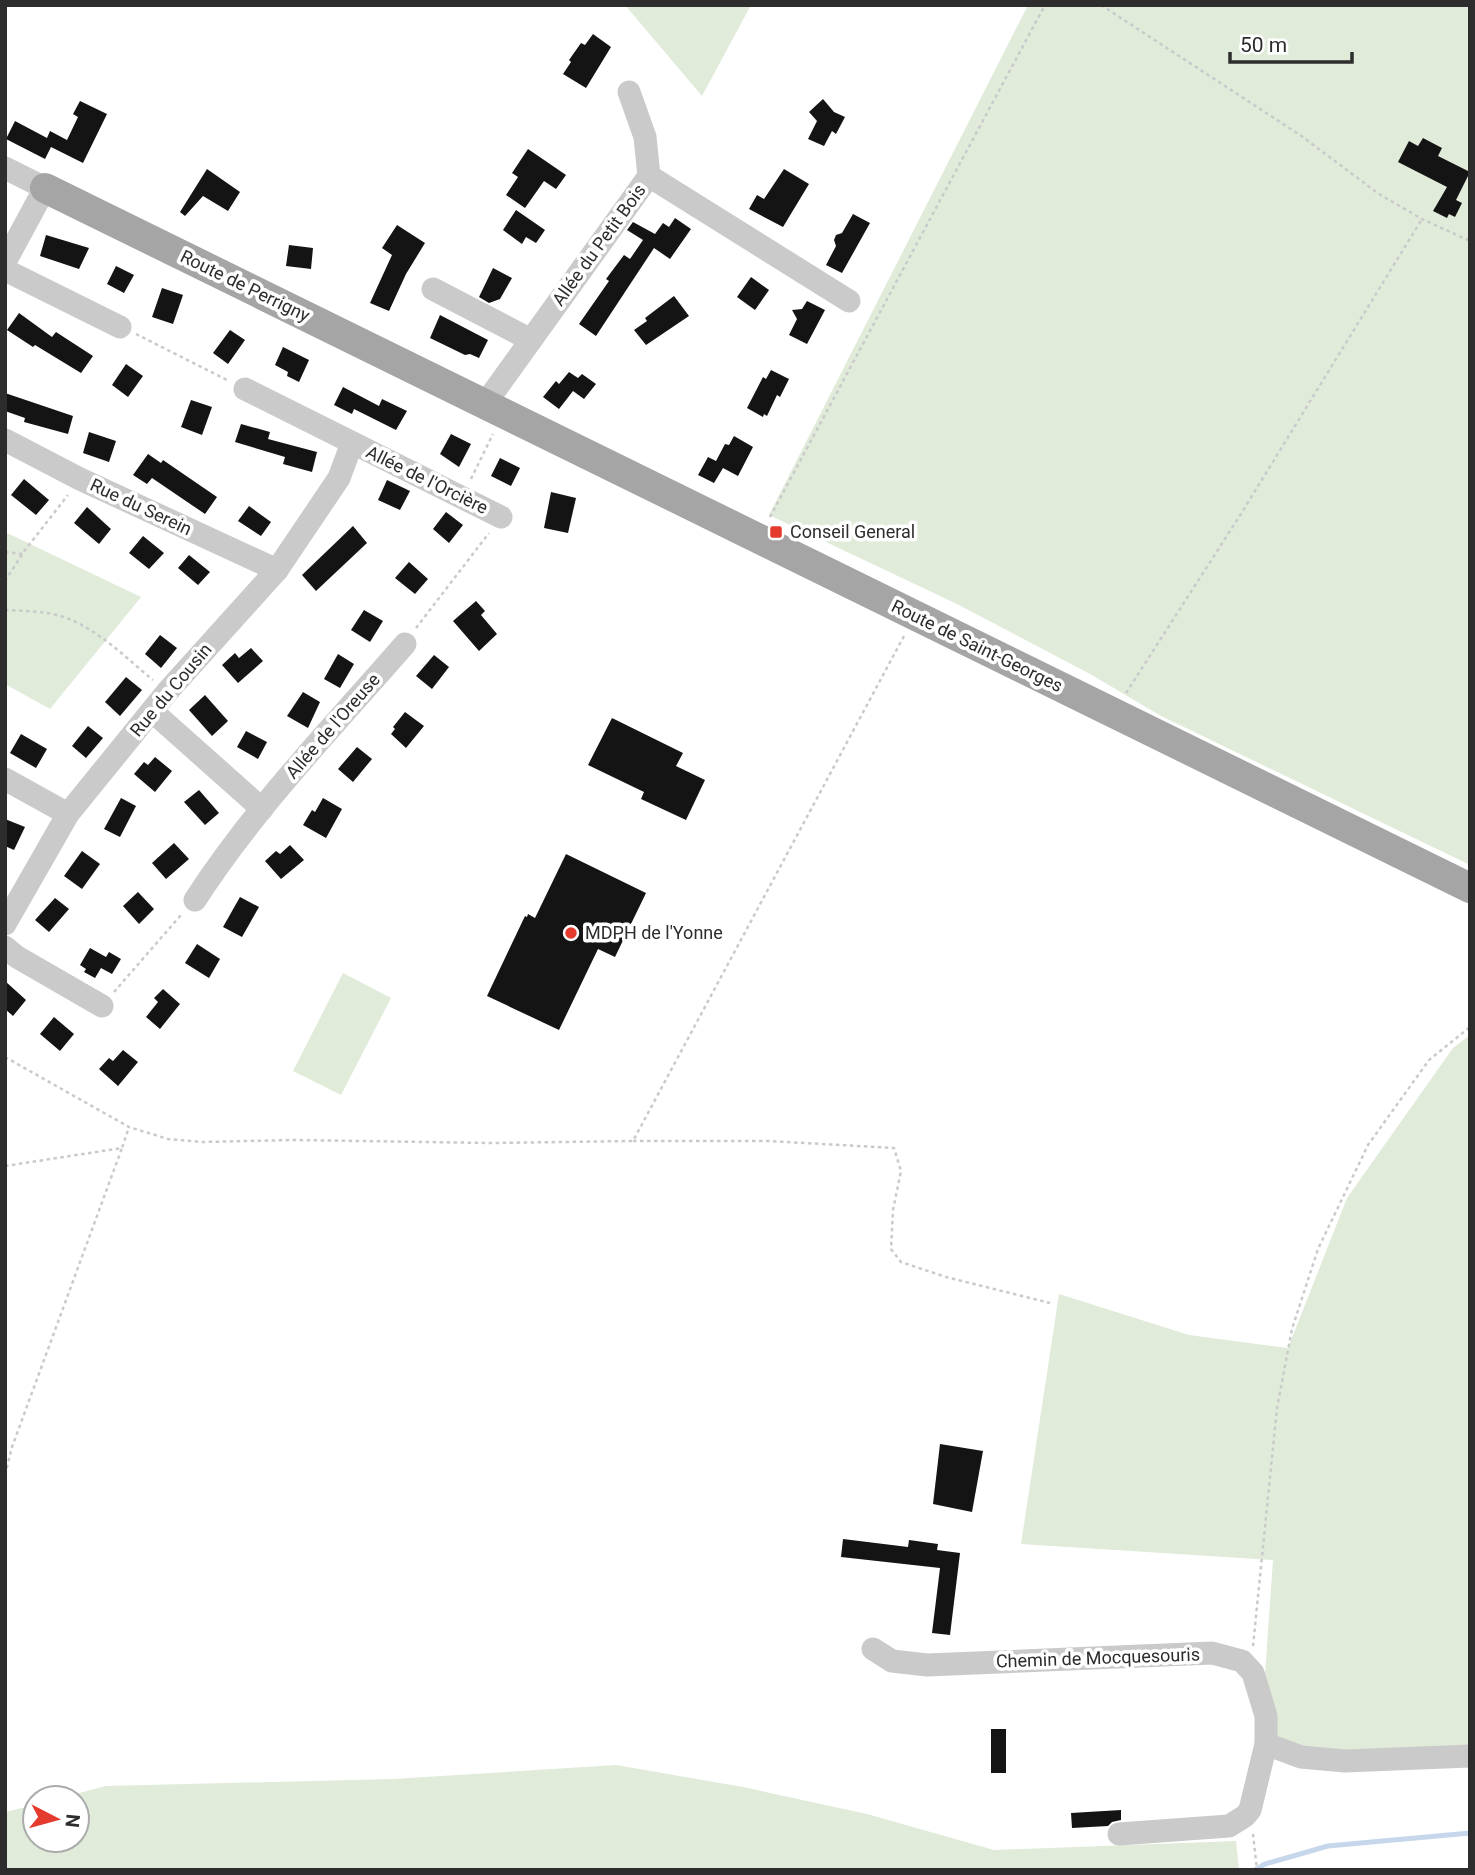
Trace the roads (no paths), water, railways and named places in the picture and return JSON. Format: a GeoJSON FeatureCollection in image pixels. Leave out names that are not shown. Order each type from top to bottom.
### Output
{"type":"FeatureCollection","features":[{"type":"Feature","properties":{"kind":"main road","name":"Route de Perrigny"},"geometry":{"type":"LineString","coordinates":[[46,188],[494,408]]}},
{"type":"Feature","properties":{"kind":"main road","name":"Route de Saint-Georges"},"geometry":{"type":"LineString","coordinates":[[494,408],[1470,888]]}},
{"type":"Feature","properties":{"kind":"street"},"geometry":{"type":"LineString","coordinates":[[629,92],[645,137],[649,176]]}},
{"type":"Feature","properties":{"kind":"street","name":"Route de Perrigny"},"geometry":{"type":"LineString","coordinates":[[5,168],[46,188]]}},
{"type":"Feature","properties":{"kind":"street","name":"Allée du Petit Bois"},"geometry":{"type":"LineString","coordinates":[[494,408],[531,340],[649,176],[849,301]]}},
{"type":"Feature","properties":{"kind":"street"},"geometry":{"type":"LineString","coordinates":[[5,262],[46,188]]}},
{"type":"Feature","properties":{"kind":"street"},"geometry":{"type":"LineString","coordinates":[[5,270],[120,327]]}},
{"type":"Feature","properties":{"kind":"street"},"geometry":{"type":"LineString","coordinates":[[433,289],[531,340]]}},
{"type":"Feature","properties":{"kind":"street","name":"Allée de l'Orcière"},"geometry":{"type":"LineString","coordinates":[[245,389],[501,517]]}},
{"type":"Feature","properties":{"kind":"street","name":"Rue du Serein"},"geometry":{"type":"LineString","coordinates":[[5,440],[80,479],[277,570]]}},
{"type":"Feature","properties":{"kind":"street","name":"Allée de l'Orcière"},"geometry":{"type":"LineString","coordinates":[[277,570],[339,478],[352,443]]}},
{"type":"Feature","properties":{"kind":"street","name":"Rue du Cousin"},"geometry":{"type":"LineString","coordinates":[[5,924],[68,814],[167,692],[277,570]]}},
{"type":"Feature","properties":{"kind":"street","name":"Allée de l'Oreuse"},"geometry":{"type":"LineString","coordinates":[[195,900],[222,858],[405,643]]}},
{"type":"Feature","properties":{"kind":"street"},"geometry":{"type":"LineString","coordinates":[[152,711],[262,810]]}},
{"type":"Feature","properties":{"kind":"street"},"geometry":{"type":"LineString","coordinates":[[5,779],[68,814]]}},
{"type":"Feature","properties":{"kind":"street"},"geometry":{"type":"LineString","coordinates":[[5,947],[102,1006]]}},
{"type":"Feature","properties":{"kind":"street","name":"Chemin de Mocquesouris"},"geometry":{"type":"LineString","coordinates":[[873,1649],[892,1661],[927,1665],[1212,1653],[1242,1661],[1253,1673],[1266,1716],[1266,1744]]}},
{"type":"Feature","properties":{"kind":"street"},"geometry":{"type":"LineString","coordinates":[[1119,1834],[1229,1826],[1250,1810],[1266,1744],[1301,1757],[1345,1761],[1470,1756]]}},
{"type":"Feature","properties":{"kind":"waterway"},"geometry":{"type":"LineString","coordinates":[[1255,1870],[1265,1864],[1328,1846],[1470,1833]]}},
{"type":"Feature","properties":{"kind":"place","name":"Conseil General"},"geometry":{"type":"Point","coordinates":[776,532]}},
{"type":"Feature","properties":{"kind":"place","name":"MDPH de l'Yonne"},"geometry":{"type":"Point","coordinates":[571,933]}}]}
